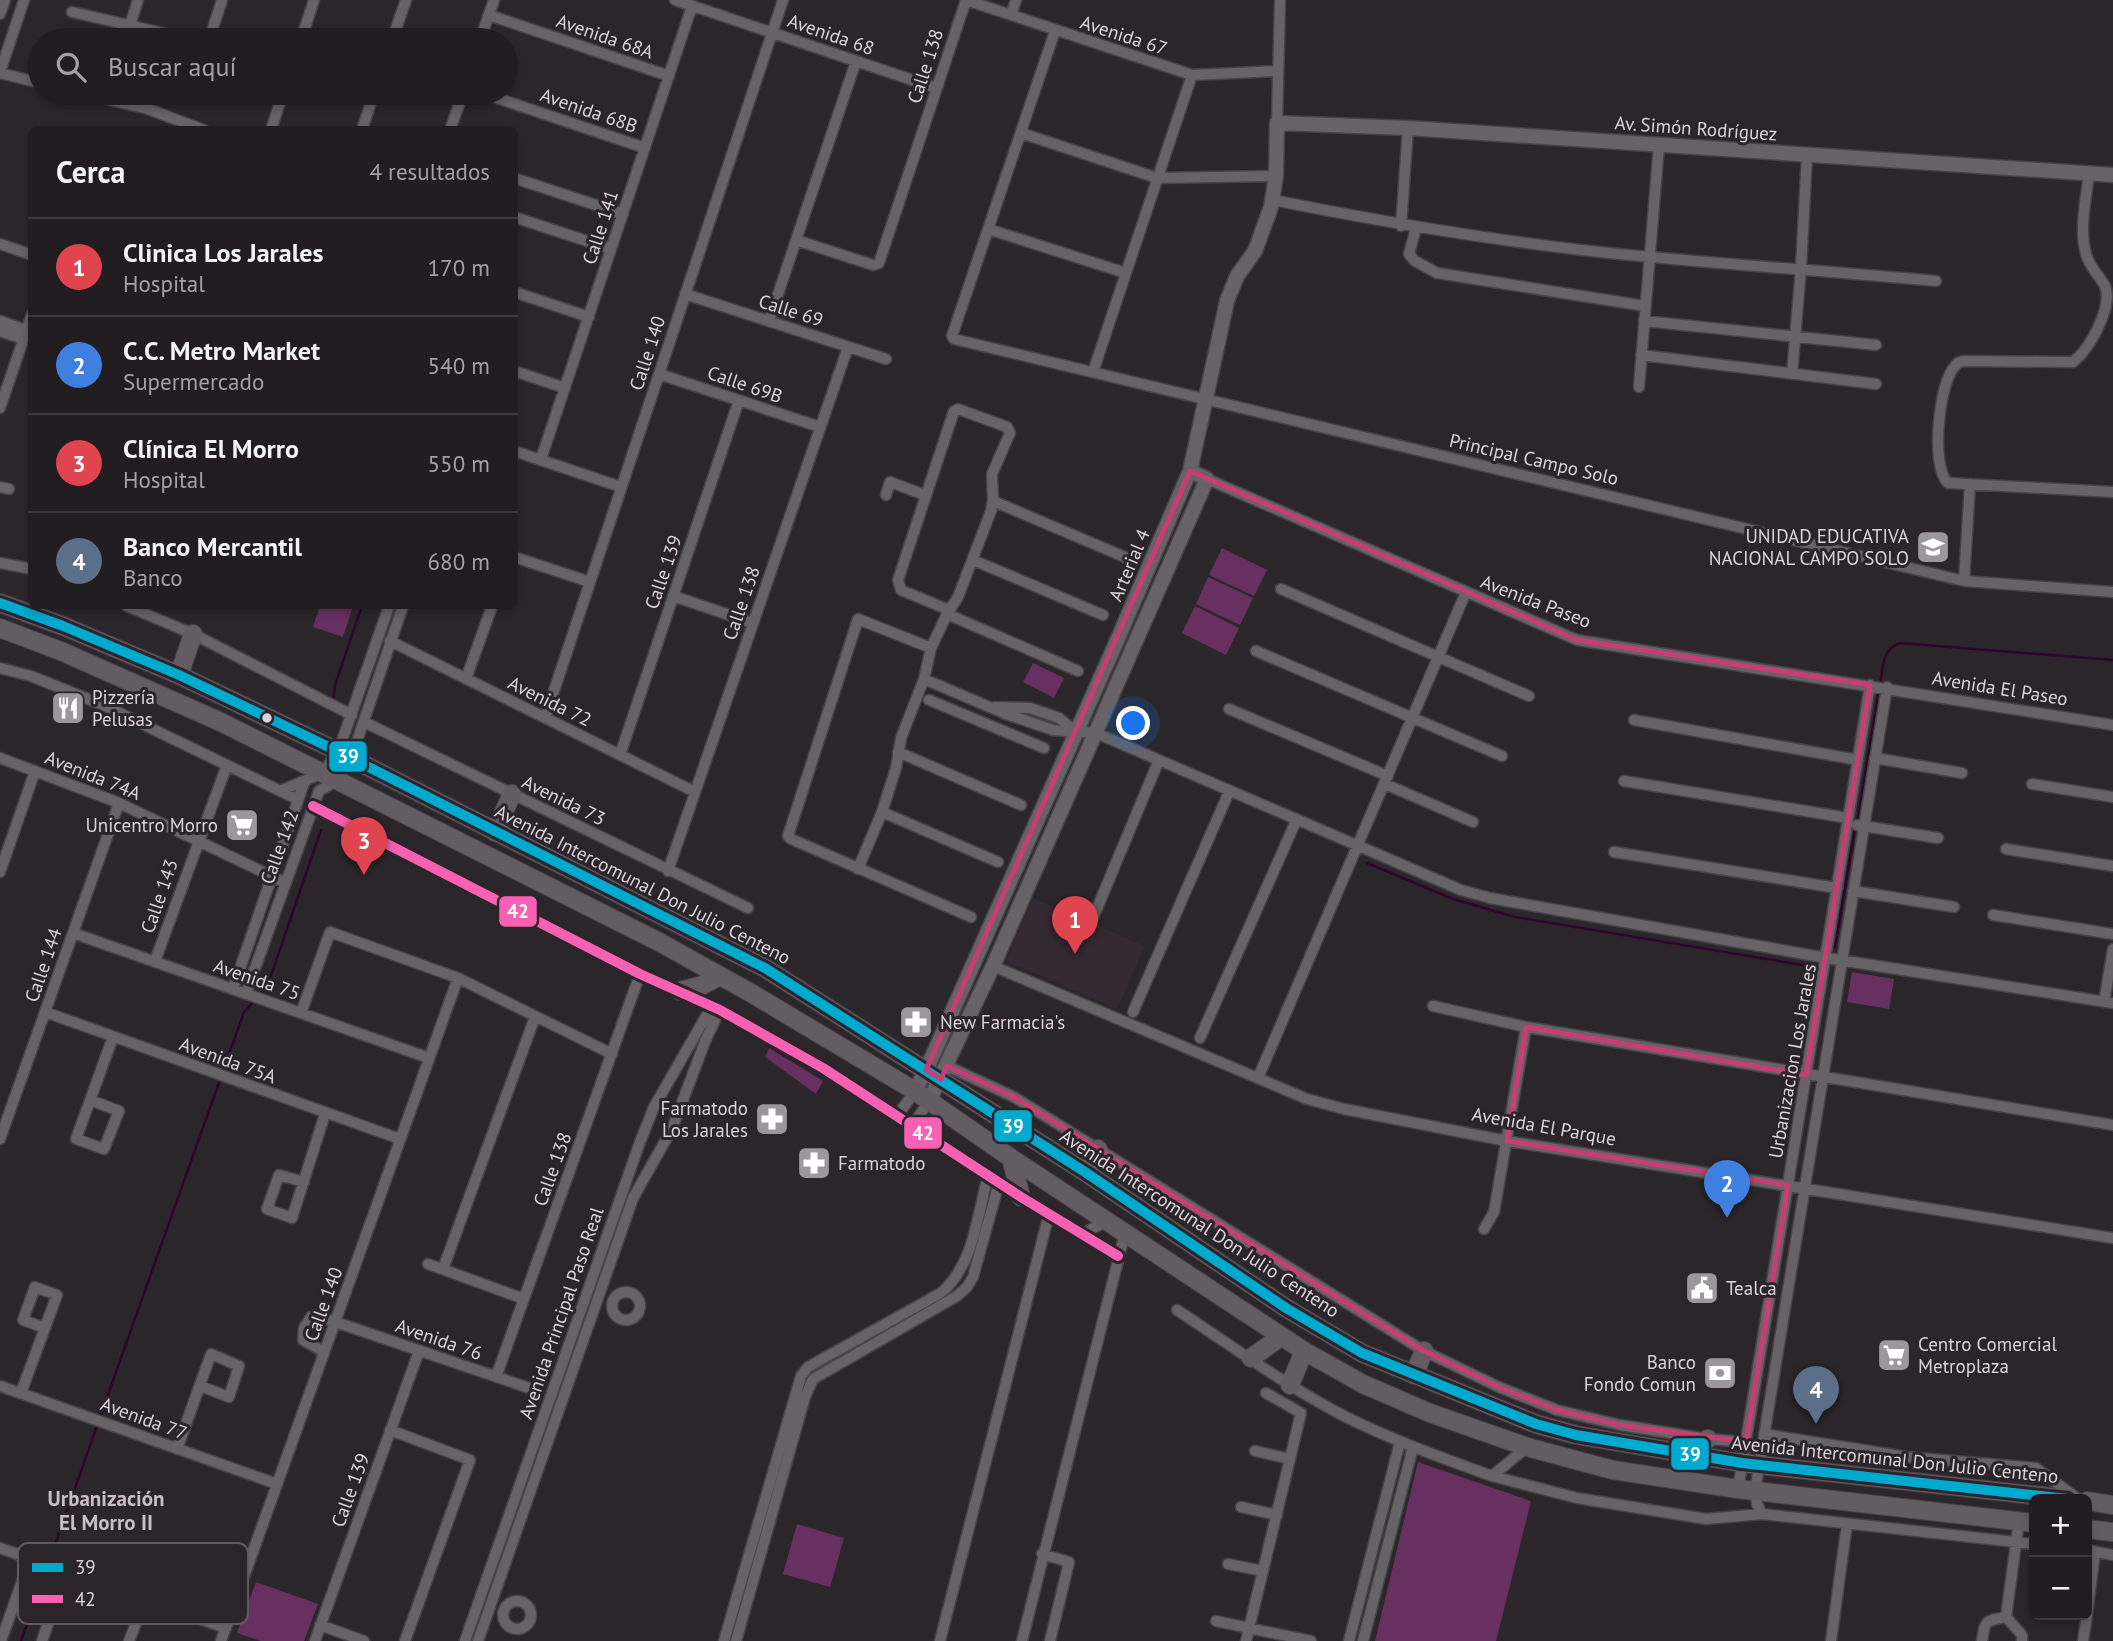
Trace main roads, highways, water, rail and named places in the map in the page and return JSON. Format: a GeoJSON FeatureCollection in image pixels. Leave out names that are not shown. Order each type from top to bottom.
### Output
{"type":"FeatureCollection","features":[{"type":"Feature","properties":{"kind":"main road","name":"Avenida Intercomunal Don Julio Centeno"},"geometry":{"type":"LineString","coordinates":[[0,603],[64,626],[179,675],[343,754],[765,968],[938,1072],[1286,1308],[1362,1353],[1536,1424],[1576,1435],[1751,1464],[2029,1495]]}},
{"type":"Feature","properties":{"kind":"main road"},"geometry":{"type":"LineString","coordinates":[[0,628],[76,657],[223,723],[661,943],[922,1096],[1011,1158],[1282,1336],[1363,1384],[1430,1413],[1527,1447],[1613,1470],[1747,1490],[2026,1522]]}},
{"type":"Feature","properties":{"kind":"main road"},"geometry":{"type":"LineString","coordinates":[[179,675],[193,634]]}},
{"type":"Feature","properties":{"kind":"main road"},"geometry":{"type":"LineString","coordinates":[[495,832],[512,794]]}},
{"type":"Feature","properties":{"kind":"main road"},"geometry":{"type":"LineString","coordinates":[[680,992],[720,976]]}},
{"type":"Feature","properties":{"kind":"main road"},"geometry":{"type":"LineString","coordinates":[[1085,1172],[1098,1149]]}},
{"type":"Feature","properties":{"kind":"main road"},"geometry":{"type":"LineString","coordinates":[[1011,1158],[1021,1197]]}},
{"type":"Feature","properties":{"kind":"main road"},"geometry":{"type":"LineString","coordinates":[[1251,1358],[1282,1336]]}},
{"type":"Feature","properties":{"kind":"main road"},"geometry":{"type":"LineString","coordinates":[[1290,1385],[1304,1350]]}},
{"type":"Feature","properties":{"kind":"main road"},"geometry":{"type":"LineString","coordinates":[[1414,1375],[1424,1351]]}},
{"type":"Feature","properties":{"kind":"main road"},"geometry":{"type":"LineString","coordinates":[[1679,1454],[1708,1439]]}},
{"type":"Feature","properties":{"kind":"main road"},"geometry":{"type":"LineString","coordinates":[[2092,1502],[2113,1505]]}},
{"type":"Feature","properties":{"kind":"main road"},"geometry":{"type":"LineString","coordinates":[[2092,1530],[2113,1532]]}},
{"type":"Feature","properties":{"kind":"waterway"},"geometry":{"type":"LineString","coordinates":[[333,700],[335,685],[361,609]]}},
{"type":"Feature","properties":{"kind":"waterway"},"geometry":{"type":"LineString","coordinates":[[1880,684],[1887,654],[1900,643],[2113,660]]}},
{"type":"Feature","properties":{"kind":"waterway"},"geometry":{"type":"LineString","coordinates":[[1857,822],[1879,690]]}},
{"type":"Feature","properties":{"kind":"waterway"},"geometry":{"type":"LineString","coordinates":[[1835,947],[1855,828]]}},
{"type":"Feature","properties":{"kind":"waterway"},"geometry":{"type":"LineString","coordinates":[[258,996],[267,987],[321,830]]}},
{"type":"Feature","properties":{"kind":"waterway"},"geometry":{"type":"LineString","coordinates":[[1367,863],[1453,899],[1515,917],[1814,967]]}},
{"type":"Feature","properties":{"kind":"waterway"},"geometry":{"type":"LineString","coordinates":[[223,1071],[244,1012],[254,1001]]}},
{"type":"Feature","properties":{"kind":"waterway"},"geometry":{"type":"LineString","coordinates":[[100,1417],[221,1077]]}},
{"type":"Feature","properties":{"kind":"waterway"},"geometry":{"type":"LineString","coordinates":[[56,1543],[98,1423]]}},
{"type":"Feature","properties":{"kind":"waterway"},"geometry":{"type":"LineString","coordinates":[[21,1641],[27,1624]]}},
{"type":"Feature","properties":{"kind":"place","name":"UNIDAD EDUCATIVA NACIONAL CAMPO SOLO"},"geometry":{"type":"Point","coordinates":[1933,547]}},
{"type":"Feature","properties":{"kind":"place","name":"Pizzería Pelusas"},"geometry":{"type":"Point","coordinates":[68,708]}},
{"type":"Feature","properties":{"kind":"place","name":"Unicentro Morro"},"geometry":{"type":"Point","coordinates":[242,825]}},
{"type":"Feature","properties":{"kind":"place","name":"Clínica El Morro"},"geometry":{"type":"Point","coordinates":[364,875]}},
{"type":"Feature","properties":{"kind":"place","name":"Clinica Los Jarales"},"geometry":{"type":"Point","coordinates":[1075,954]}},
{"type":"Feature","properties":{"kind":"place","name":"New Farmacia's"},"geometry":{"type":"Point","coordinates":[916,1022]}},
{"type":"Feature","properties":{"kind":"place","name":"Farmatodo Los Jarales"},"geometry":{"type":"Point","coordinates":[772,1119]}},
{"type":"Feature","properties":{"kind":"place","name":"Farmatodo"},"geometry":{"type":"Point","coordinates":[814,1163]}},
{"type":"Feature","properties":{"kind":"place","name":"C.C. Metro Market"},"geometry":{"type":"Point","coordinates":[1727,1218]}},
{"type":"Feature","properties":{"kind":"place","name":"Tealca"},"geometry":{"type":"Point","coordinates":[1702,1288]}},
{"type":"Feature","properties":{"kind":"place","name":"Centro Comercial Metroplaza"},"geometry":{"type":"Point","coordinates":[1894,1355]}},
{"type":"Feature","properties":{"kind":"place","name":"Banco Fondo Comun"},"geometry":{"type":"Point","coordinates":[1720,1373]}},
{"type":"Feature","properties":{"kind":"place","name":"Banco Mercantil"},"geometry":{"type":"Point","coordinates":[1816,1424]}},
{"type":"Feature","properties":{"kind":"district","name":"Urbanización El Morro II"},"geometry":{"type":"Point","coordinates":[106,1511]}}]}
